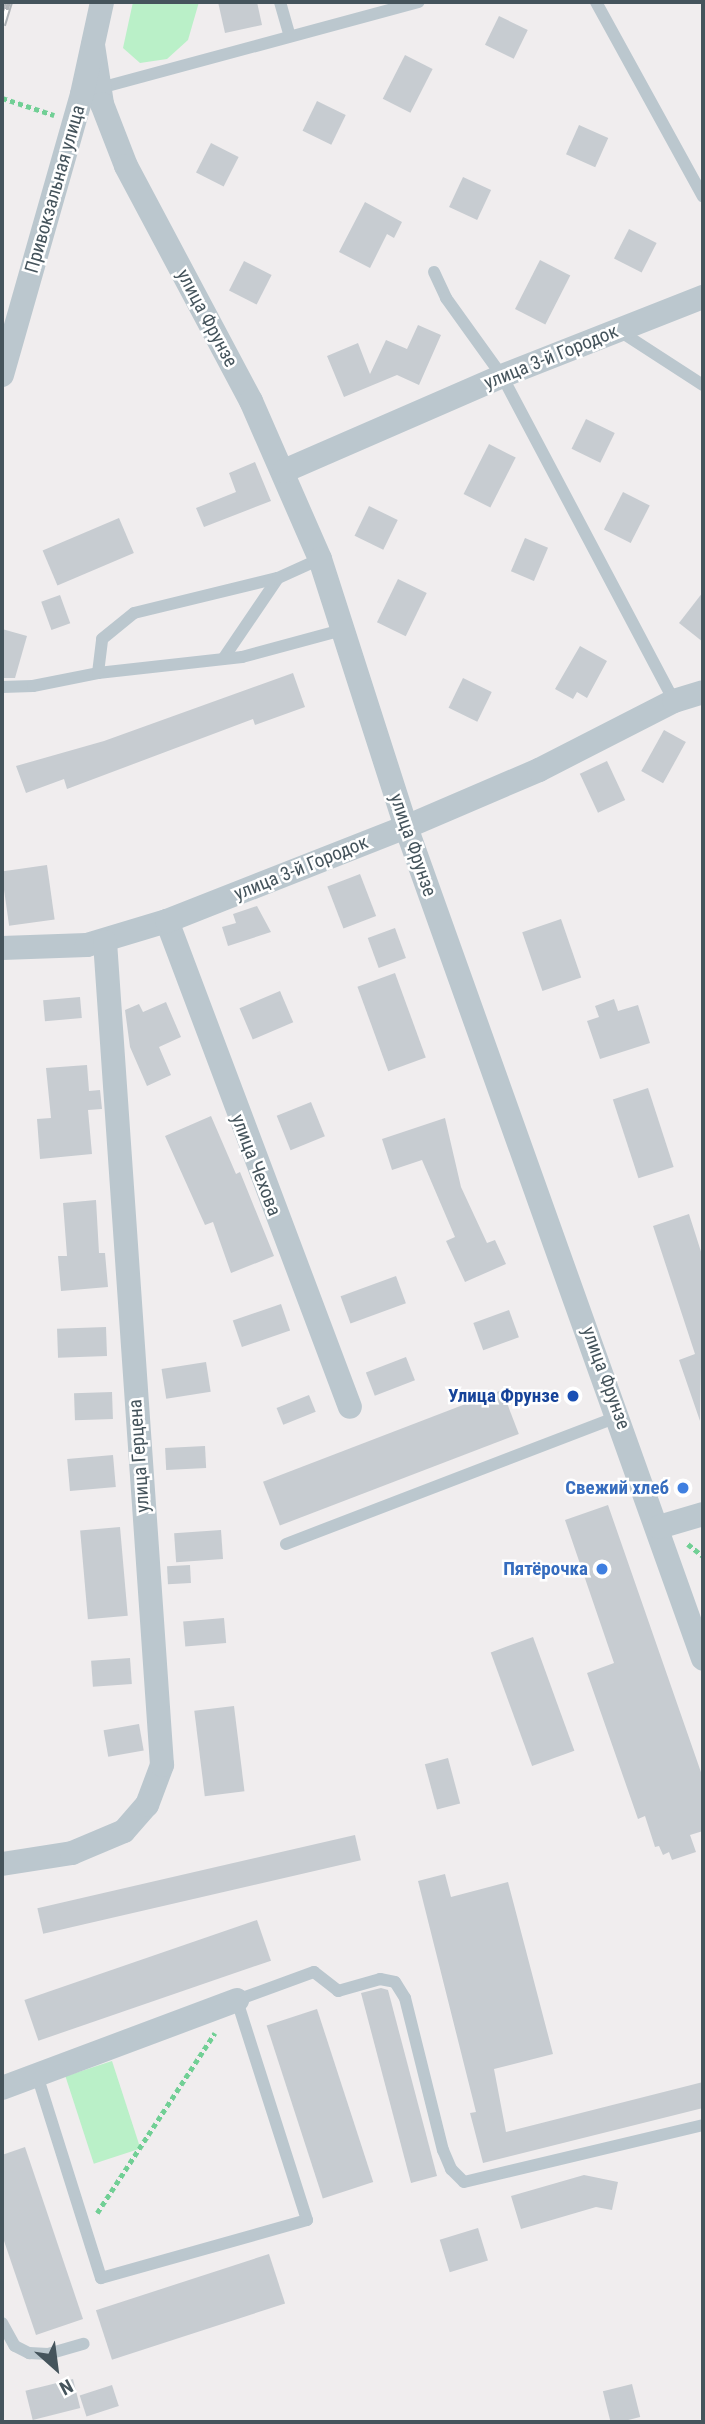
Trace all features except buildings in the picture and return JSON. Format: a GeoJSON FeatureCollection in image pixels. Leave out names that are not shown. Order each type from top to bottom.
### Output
{"type":"FeatureCollection","features":[{"type":"Feature","properties":{"kind":"street","name":"Привокзальная улица"},"geometry":{"type":"LineString","coordinates":[[2,375],[74,122],[91,90],[93,45],[102,2]]}},
{"type":"Feature","properties":{"kind":"street","name":"улица Фрунзе"},"geometry":{"type":"LineString","coordinates":[[91,90],[126,166],[284,471],[320,559],[406,827],[620,1416],[703,1659]]}},
{"type":"Feature","properties":{"kind":"street","name":"улица 3-й Городок"},"geometry":{"type":"LineString","coordinates":[[284,471],[502,376],[703,297]]}},
{"type":"Feature","properties":{"kind":"street","name":"улица 3-й Городок"},"geometry":{"type":"LineString","coordinates":[[2,948],[105,942],[167,921],[406,827],[539,770],[674,701],[703,692]]}},
{"type":"Feature","properties":{"kind":"street","name":"улица Чехова"},"geometry":{"type":"LineString","coordinates":[[167,921],[350,1407]]}},
{"type":"Feature","properties":{"kind":"street","name":"улица Герцена"},"geometry":{"type":"LineString","coordinates":[[2,1864],[72,1853],[124,1831],[148,1805],[162,1766],[105,942]]}},
{"type":"Feature","properties":{"kind":"street"},"geometry":{"type":"LineString","coordinates":[[659,1527],[703,1514]]}},
{"type":"Feature","properties":{"kind":"street"},"geometry":{"type":"LineString","coordinates":[[2,2088],[237,2000]]}},
{"type":"Feature","properties":{"kind":"lane"},"geometry":{"type":"LineString","coordinates":[[280,2],[290,36]]}},
{"type":"Feature","properties":{"kind":"lane"},"geometry":{"type":"LineString","coordinates":[[91,90],[419,2]]}},
{"type":"Feature","properties":{"kind":"lane"},"geometry":{"type":"LineString","coordinates":[[596,2],[703,197]]}},
{"type":"Feature","properties":{"kind":"lane"},"geometry":{"type":"LineString","coordinates":[[434,272],[446,298],[502,376],[674,701]]}},
{"type":"Feature","properties":{"kind":"lane"},"geometry":{"type":"LineString","coordinates":[[618,330],[703,385]]}},
{"type":"Feature","properties":{"kind":"lane"},"geometry":{"type":"LineString","coordinates":[[98,673],[102,639],[134,613],[278,578],[320,559]]}},
{"type":"Feature","properties":{"kind":"lane"},"geometry":{"type":"LineString","coordinates":[[223,659],[278,578]]}},
{"type":"Feature","properties":{"kind":"lane"},"geometry":{"type":"LineString","coordinates":[[2,687],[33,686],[98,673],[223,659],[342,630]]}},
{"type":"Feature","properties":{"kind":"lane"},"geometry":{"type":"LineString","coordinates":[[286,1544],[620,1416]]}},
{"type":"Feature","properties":{"kind":"lane"},"geometry":{"type":"LineString","coordinates":[[37,2075],[100,2278],[307,2220],[237,2000],[314,1972],[338,1991],[380,1979],[395,1982],[405,1998],[443,2150],[451,2169],[464,2182],[703,2125]]}},
{"type":"Feature","properties":{"kind":"lane"},"geometry":{"type":"LineString","coordinates":[[2,2323],[15,2346],[29,2353],[48,2354],[84,2344]]}},
{"type":"Feature","properties":{"kind":"path"},"geometry":{"type":"LineString","coordinates":[[2,98],[74,122]]}},
{"type":"Feature","properties":{"kind":"path"},"geometry":{"type":"LineString","coordinates":[[86,2231],[237,2000]]}},
{"type":"Feature","properties":{"kind":"green space"},"geometry":{"type":"Polygon","coordinates":[[[133,2],[199,2],[188,40],[167,59],[140,63],[123,48],[133,2]]]}},
{"type":"Feature","properties":{"kind":"green space"},"geometry":{"type":"Polygon","coordinates":[[[112,2061],[140,2148],[94,2164],[65,2076],[112,2061]]]}},
{"type":"Feature","properties":{"kind":"railway"},"geometry":{"type":"LineString","coordinates":[[2,25],[9,2]]}},
{"type":"Feature","properties":{"kind":"place","name":"Улица Фрунзе"},"geometry":{"type":"Point","coordinates":[573,1396]}},
{"type":"Feature","properties":{"kind":"place","name":"Свежий хлеб"},"geometry":{"type":"Point","coordinates":[683,1488]}},
{"type":"Feature","properties":{"kind":"place","name":"Пятёрочка"},"geometry":{"type":"Point","coordinates":[602,1569]}}]}
